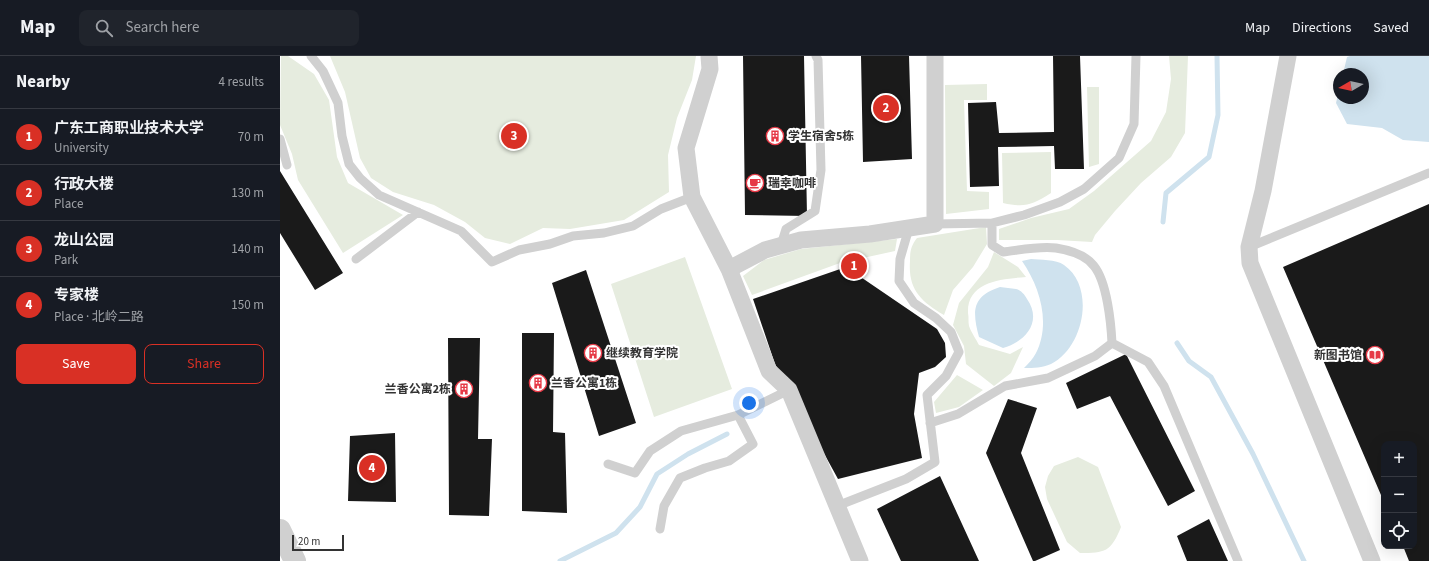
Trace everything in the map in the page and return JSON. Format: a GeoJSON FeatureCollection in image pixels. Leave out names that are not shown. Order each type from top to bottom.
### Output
{"type":"FeatureCollection","features":[{"type":"Feature","properties":{"kind":"street"},"geometry":{"type":"LineString","coordinates":[[708,56],[710,69],[686,148],[692,197],[729,269],[769,371],[788,390],[860,561]]}},
{"type":"Feature","properties":{"kind":"street"},"geometry":{"type":"LineString","coordinates":[[729,269],[765,250],[801,240],[936,224],[935,56]]}},
{"type":"Feature","properties":{"kind":"street"},"geometry":{"type":"LineString","coordinates":[[1288,56],[1263,191],[1249,247],[1250,263],[1372,561]]}},
{"type":"Feature","properties":{"kind":"street"},"geometry":{"type":"LineString","coordinates":[[280,530],[295,561]]}},
{"type":"Feature","properties":{"kind":"lane"},"geometry":{"type":"LineString","coordinates":[[311,56],[323,71],[338,103],[342,136],[349,164],[360,178],[379,195],[461,231],[492,262],[519,250],[550,244],[573,236],[604,233],[633,226],[661,208],[692,197]]}},
{"type":"Feature","properties":{"kind":"lane"},"geometry":{"type":"LineString","coordinates":[[781,245],[786,229],[815,211],[821,170],[818,60],[816,56]]}},
{"type":"Feature","properties":{"kind":"lane"},"geometry":{"type":"LineString","coordinates":[[936,224],[992,223],[1060,202],[1084,189],[1119,158],[1134,124],[1136,56]]}},
{"type":"Feature","properties":{"kind":"lane"},"geometry":{"type":"LineString","coordinates":[[280,139],[287,165]]}},
{"type":"Feature","properties":{"kind":"lane"},"geometry":{"type":"LineString","coordinates":[[1249,247],[1429,173]]}},
{"type":"Feature","properties":{"kind":"lane"},"geometry":{"type":"LineString","coordinates":[[356,260],[418,212]]}},
{"type":"Feature","properties":{"kind":"lane"},"geometry":{"type":"LineString","coordinates":[[992,223],[992,245],[1003,252],[1036,248],[1056,248],[1081,255],[1094,266],[1105,290],[1110,318],[1112,343]]}},
{"type":"Feature","properties":{"kind":"lane"},"geometry":{"type":"LineString","coordinates":[[837,506],[906,479],[935,462],[927,395],[946,376],[959,352],[950,332],[936,318],[914,303],[899,281],[900,259],[909,228]]}},
{"type":"Feature","properties":{"kind":"lane"},"geometry":{"type":"LineString","coordinates":[[930,423],[958,414],[1005,386],[1048,378],[1095,356],[1112,343]]}},
{"type":"Feature","properties":{"kind":"lane"},"geometry":{"type":"LineString","coordinates":[[1112,343],[1148,362],[1164,386],[1238,561]]}},
{"type":"Feature","properties":{"kind":"lane"},"geometry":{"type":"LineString","coordinates":[[608,464],[635,472],[650,451],[681,431],[738,415],[788,390]]}},
{"type":"Feature","properties":{"kind":"lane"},"geometry":{"type":"LineString","coordinates":[[660,529],[664,506],[680,478],[705,468],[729,461],[753,444],[738,415]]}},
{"type":"Feature","properties":{"kind":"shaded area"},"geometry":{"type":"Polygon","coordinates":[[[281,56],[288,56],[314,74],[329,100],[337,157],[348,183],[403,215],[343,253],[298,180],[292,154],[280,125],[281,56]]]}},
{"type":"Feature","properties":{"kind":"shaded area"},"geometry":{"type":"Polygon","coordinates":[[[330,56],[696,56],[692,80],[677,118],[668,155],[669,192],[624,220],[570,229],[543,228],[510,244],[485,238],[465,222],[434,205],[393,192],[371,178],[360,158],[345,92],[330,56]]]}},
{"type":"Feature","properties":{"kind":"shaded area"},"geometry":{"type":"Polygon","coordinates":[[[1169,56],[1188,56],[1185,133],[1171,157],[1141,183],[1095,235],[1092,242],[1057,240],[999,240],[999,229],[1031,218],[1069,209],[1094,191],[1151,141],[1166,112],[1171,79],[1169,56]]]}},
{"type":"Feature","properties":{"kind":"shaded area"},"geometry":{"type":"Polygon","coordinates":[[[987,84],[987,100],[964,100],[967,191],[989,192],[989,209],[946,214],[945,85],[987,84]]]}},
{"type":"Feature","properties":{"kind":"shaded area"},"geometry":{"type":"Polygon","coordinates":[[[1087,87],[1099,87],[1099,164],[1089,167],[1087,87]]]}},
{"type":"Feature","properties":{"kind":"shaded area"},"geometry":{"type":"Polygon","coordinates":[[[1051,152],[1051,193],[1033,203],[1017,205],[1003,203],[1002,153],[1051,152]]]}},
{"type":"Feature","properties":{"kind":"shaded area"},"geometry":{"type":"Polygon","coordinates":[[[986,227],[987,244],[973,267],[953,290],[944,315],[929,305],[918,294],[914,287],[911,280],[910,271],[910,254],[913,244],[917,238],[986,227]]]}},
{"type":"Feature","properties":{"kind":"shaded area"},"geometry":{"type":"Polygon","coordinates":[[[897,239],[895,251],[840,263],[752,295],[743,276],[764,260],[801,249],[897,239]]]}},
{"type":"Feature","properties":{"kind":"shaded area"},"geometry":{"type":"Polygon","coordinates":[[[994,252],[1018,267],[1026,277],[1007,279],[988,284],[973,294],[969,302],[969,326],[979,345],[1010,354],[1023,347],[1011,373],[994,386],[966,364],[964,346],[953,325],[959,303],[988,267],[994,252]]]}},
{"type":"Feature","properties":{"kind":"shaded area"},"geometry":{"type":"Polygon","coordinates":[[[685,257],[732,389],[654,417],[611,284],[685,257]]]}},
{"type":"Feature","properties":{"kind":"shaded area"},"geometry":{"type":"Polygon","coordinates":[[[957,375],[983,390],[959,407],[936,413],[934,402],[957,375]]]}},
{"type":"Feature","properties":{"kind":"shaded area"},"geometry":{"type":"Polygon","coordinates":[[[1078,457],[1098,467],[1121,527],[1114,542],[1106,549],[1101,551],[1080,553],[1067,542],[1047,499],[1045,487],[1048,476],[1054,466],[1078,457]]]}},
{"type":"Feature","properties":{"kind":"water"},"geometry":{"type":"Polygon","coordinates":[[[1429,56],[1429,142],[1403,140],[1382,128],[1347,124],[1337,104],[1369,104],[1369,68],[1344,68],[1347,57],[1429,56]]]}},
{"type":"Feature","properties":{"kind":"water"},"geometry":{"type":"Polygon","coordinates":[[[1031,259],[1052,261],[1064,265],[1074,275],[1080,288],[1083,302],[1082,317],[1078,331],[1071,345],[1062,356],[1048,365],[1038,368],[1024,368],[1036,353],[1043,330],[1043,318],[1038,294],[1034,282],[1022,261],[1031,259]]]}},
{"type":"Feature","properties":{"kind":"water"},"geometry":{"type":"Polygon","coordinates":[[[1000,287],[1016,289],[1021,292],[1031,307],[1033,316],[1029,330],[1024,336],[1011,345],[1003,348],[979,337],[975,319],[976,306],[979,300],[984,295],[1000,287]]]}},
{"type":"Feature","properties":{"kind":"building","name":"学生宿舍5栋"},"geometry":{"type":"Polygon","coordinates":[[[743,56],[804,56],[807,216],[745,215],[743,56]]]}},
{"type":"Feature","properties":{"kind":"building"},"geometry":{"type":"Polygon","coordinates":[[[861,56],[909,56],[912,159],[863,162],[861,56]]]}},
{"type":"Feature","properties":{"kind":"building"},"geometry":{"type":"Polygon","coordinates":[[[1053,56],[1080,56],[1084,169],[1055,169],[1054,146],[998,147],[999,186],[970,187],[968,103],[996,102],[999,133],[1054,132],[1053,56]]]}},
{"type":"Feature","properties":{"kind":"building"},"geometry":{"type":"Polygon","coordinates":[[[280,171],[343,273],[315,290],[280,233],[280,171]]]}},
{"type":"Feature","properties":{"kind":"building","name":"新图书馆"},"geometry":{"type":"Polygon","coordinates":[[[1429,204],[1429,561],[1409,561],[1404,549],[1417,549],[1417,441],[1381,441],[1381,495],[1283,267],[1429,204]]]}},
{"type":"Feature","properties":{"kind":"building"},"geometry":{"type":"Polygon","coordinates":[[[846,267],[937,329],[945,343],[946,357],[935,367],[919,373],[914,414],[922,458],[838,479],[775,364],[753,299],[846,267]]]}},
{"type":"Feature","properties":{"kind":"building","name":"继续教育学院"},"geometry":{"type":"Polygon","coordinates":[[[586,270],[636,423],[599,436],[552,283],[586,270]]]}},
{"type":"Feature","properties":{"kind":"building","name":"兰香公寓1栋"},"geometry":{"type":"Polygon","coordinates":[[[522,333],[554,333],[553,432],[565,433],[567,513],[522,511],[522,333]]]}},
{"type":"Feature","properties":{"kind":"building","name":"兰香公寓2栋"},"geometry":{"type":"Polygon","coordinates":[[[448,338],[480,338],[478,439],[492,439],[489,516],[449,515],[448,338]]]}},
{"type":"Feature","properties":{"kind":"building"},"geometry":{"type":"Polygon","coordinates":[[[1126,354],[1195,491],[1168,506],[1110,396],[1077,409],[1066,383],[1126,354]]]}},
{"type":"Feature","properties":{"kind":"building"},"geometry":{"type":"Polygon","coordinates":[[[1008,399],[1037,408],[1021,453],[1060,550],[1035,561],[1033,561],[986,453],[1008,399]]]}},
{"type":"Feature","properties":{"kind":"building"},"geometry":{"type":"Polygon","coordinates":[[[395,433],[396,502],[348,501],[350,436],[395,433]]]}},
{"type":"Feature","properties":{"kind":"building"},"geometry":{"type":"Polygon","coordinates":[[[940,476],[979,561],[901,561],[877,509],[940,476]]]}},
{"type":"Feature","properties":{"kind":"building"},"geometry":{"type":"Polygon","coordinates":[[[1209,519],[1228,561],[1187,561],[1177,536],[1209,519]]]}},
{"type":"Feature","properties":{"kind":"waterway"},"geometry":{"type":"LineString","coordinates":[[1163,222],[1166,193],[1209,157],[1218,115],[1217,56]]}},
{"type":"Feature","properties":{"kind":"waterway"},"geometry":{"type":"LineString","coordinates":[[1177,343],[1189,361],[1211,377],[1253,454],[1304,561]]}},
{"type":"Feature","properties":{"kind":"waterway"},"geometry":{"type":"LineString","coordinates":[[560,561],[616,533],[640,507],[657,474],[688,454],[727,434]]}},
{"type":"Feature","properties":{"kind":"place","name":"行政大楼"},"geometry":{"type":"Point","coordinates":[886,108]}},
{"type":"Feature","properties":{"kind":"place","name":"龙山公园"},"geometry":{"type":"Point","coordinates":[514,136]}},
{"type":"Feature","properties":{"kind":"place","name":"学生宿舍5栋"},"geometry":{"type":"Point","coordinates":[775,136]}},
{"type":"Feature","properties":{"kind":"place","name":"瑞幸咖啡"},"geometry":{"type":"Point","coordinates":[755,183]}},
{"type":"Feature","properties":{"kind":"place","name":"广东工商职业技术大学"},"geometry":{"type":"Point","coordinates":[854,266]}},
{"type":"Feature","properties":{"kind":"place","name":"继续教育学院"},"geometry":{"type":"Point","coordinates":[593,353]}},
{"type":"Feature","properties":{"kind":"place","name":"新图书馆"},"geometry":{"type":"Point","coordinates":[1375,355]}},
{"type":"Feature","properties":{"kind":"place","name":"兰香公寓1栋"},"geometry":{"type":"Point","coordinates":[538,383]}},
{"type":"Feature","properties":{"kind":"place","name":"兰香公寓2栋"},"geometry":{"type":"Point","coordinates":[464,389]}},
{"type":"Feature","properties":{"kind":"place","name":"专家楼"},"geometry":{"type":"Point","coordinates":[372,468]}}]}
